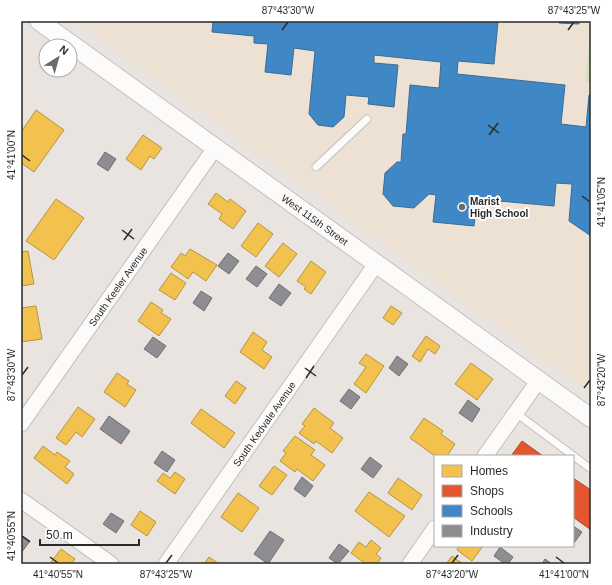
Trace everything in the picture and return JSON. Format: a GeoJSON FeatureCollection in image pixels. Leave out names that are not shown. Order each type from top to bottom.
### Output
{"type":"FeatureCollection","features":[{"type":"Feature","properties":{"kind":"street","name":"West 115th Street"},"geometry":{"type":"LineString","coordinates":[[38,21],[591,418]]}},
{"type":"Feature","properties":{"kind":"street","name":"South Keeler Avenue"},"geometry":{"type":"LineString","coordinates":[[21,424],[215,148]]}},
{"type":"Feature","properties":{"kind":"street","name":"South Kedvale Avenue"},"geometry":{"type":"LineString","coordinates":[[166,564],[376,264]]}},
{"type":"Feature","properties":{"kind":"street"},"geometry":{"type":"LineString","coordinates":[[487,455],[538,380]]}},
{"type":"Feature","properties":{"kind":"street"},"geometry":{"type":"LineString","coordinates":[[21,500],[111,564]]}},
{"type":"Feature","properties":{"kind":"street"},"geometry":{"type":"LineString","coordinates":[[410,564],[434,529]]}},
{"type":"Feature","properties":{"kind":"lane"},"geometry":{"type":"LineString","coordinates":[[316,167],[367,119]]}},
{"type":"Feature","properties":{"kind":"lane"},"geometry":{"type":"LineString","coordinates":[[516,413],[572,455]]}},
{"type":"Feature","properties":{"kind":"lane"},"geometry":{"type":"LineString","coordinates":[[574,456],[591,469]]}},
{"type":"Feature","properties":{"kind":"shaded area","name":"Marist High School"},"geometry":{"type":"Polygon","coordinates":[[[76,21],[591,21],[591,393],[76,21]]]}},
{"type":"Feature","properties":{"kind":"green space"},"geometry":{"type":"Polygon","coordinates":[[[591,30],[591,83],[585,82],[591,30]]]}},
{"type":"Feature","properties":{"kind":"building: Homes"},"geometry":{"type":"Polygon","coordinates":[[[36,110],[64,130],[34,172],[21,163],[21,132],[36,110]]]}},
{"type":"Feature","properties":{"kind":"building: Homes"},"geometry":{"type":"Polygon","coordinates":[[[143,135],[162,148],[154,159],[150,156],[141,170],[126,159],[143,135]]]}},
{"type":"Feature","properties":{"kind":"building: Homes"},"geometry":{"type":"Polygon","coordinates":[[[216,193],[228,202],[230,199],[246,211],[233,229],[219,219],[222,214],[208,204],[216,193]]]}},
{"type":"Feature","properties":{"kind":"building: Homes"},"geometry":{"type":"Polygon","coordinates":[[[56,199],[84,218],[54,260],[26,241],[56,199]]]}},
{"type":"Feature","properties":{"kind":"building: Homes"},"geometry":{"type":"Polygon","coordinates":[[[258,223],[273,234],[256,257],[241,246],[258,223]]]}},
{"type":"Feature","properties":{"kind":"building: Homes"},"geometry":{"type":"Polygon","coordinates":[[[283,243],[297,254],[279,277],[265,266],[283,243]]]}},
{"type":"Feature","properties":{"kind":"building: Homes"},"geometry":{"type":"Polygon","coordinates":[[[190,249],[217,265],[206,281],[193,272],[188,279],[171,267],[181,253],[185,256],[190,249]]]}},
{"type":"Feature","properties":{"kind":"building: Homes"},"geometry":{"type":"Polygon","coordinates":[[[28,251],[34,284],[21,286],[21,252],[28,251]]]}},
{"type":"Feature","properties":{"kind":"building: Homes"},"geometry":{"type":"Polygon","coordinates":[[[311,261],[326,272],[311,294],[304,289],[306,287],[297,281],[311,261]]]}},
{"type":"Feature","properties":{"kind":"building: Homes"},"geometry":{"type":"Polygon","coordinates":[[[171,273],[186,283],[175,300],[159,290],[171,273]]]}},
{"type":"Feature","properties":{"kind":"building: Homes"},"geometry":{"type":"Polygon","coordinates":[[[151,302],[163,310],[161,313],[171,319],[159,336],[138,321],[151,302]]]}},
{"type":"Feature","properties":{"kind":"building: Homes"},"geometry":{"type":"Polygon","coordinates":[[[36,306],[42,339],[21,342],[21,308],[36,306]]]}},
{"type":"Feature","properties":{"kind":"building: Homes"},"geometry":{"type":"Polygon","coordinates":[[[391,306],[402,313],[393,325],[383,318],[391,306]]]}},
{"type":"Feature","properties":{"kind":"building: Homes"},"geometry":{"type":"Polygon","coordinates":[[[253,332],[267,342],[262,350],[272,357],[264,369],[240,352],[253,332]]]}},
{"type":"Feature","properties":{"kind":"building: Homes"},"geometry":{"type":"Polygon","coordinates":[[[426,336],[440,346],[435,354],[428,349],[420,362],[412,356],[426,336]]]}},
{"type":"Feature","properties":{"kind":"building: Homes"},"geometry":{"type":"Polygon","coordinates":[[[366,354],[384,366],[366,393],[354,384],[366,367],[359,363],[366,354]]]}},
{"type":"Feature","properties":{"kind":"building: Homes"},"geometry":{"type":"Polygon","coordinates":[[[471,363],[493,379],[477,400],[455,384],[471,363]]]}},
{"type":"Feature","properties":{"kind":"building: Homes"},"geometry":{"type":"Polygon","coordinates":[[[117,373],[129,381],[127,384],[136,390],[125,407],[104,392],[117,373]]]}},
{"type":"Feature","properties":{"kind":"building: Homes"},"geometry":{"type":"Polygon","coordinates":[[[236,381],[246,388],[235,404],[225,396],[236,381]]]}},
{"type":"Feature","properties":{"kind":"building: Homes"},"geometry":{"type":"Polygon","coordinates":[[[78,407],[95,419],[82,437],[76,432],[66,445],[56,438],[78,407]]]}},
{"type":"Feature","properties":{"kind":"building: Homes"},"geometry":{"type":"Polygon","coordinates":[[[314,408],[334,423],[330,428],[343,438],[332,453],[316,441],[314,444],[299,433],[305,426],[302,424],[314,408]]]}},
{"type":"Feature","properties":{"kind":"building: Homes"},"geometry":{"type":"Polygon","coordinates":[[[201,409],[235,433],[224,448],[191,423],[201,409]]]}},
{"type":"Feature","properties":{"kind":"building: Homes"},"geometry":{"type":"Polygon","coordinates":[[[424,418],[443,431],[441,434],[455,444],[448,455],[434,455],[410,438],[424,418]]]}},
{"type":"Feature","properties":{"kind":"building: Homes"},"geometry":{"type":"Polygon","coordinates":[[[295,436],[315,450],[311,455],[325,465],[313,481],[297,469],[295,472],[280,461],[286,453],[283,451],[295,436]]]}},
{"type":"Feature","properties":{"kind":"building: Homes"},"geometry":{"type":"Polygon","coordinates":[[[43,446],[55,455],[57,452],[70,461],[65,467],[74,474],[67,484],[34,458],[43,446]]]}},
{"type":"Feature","properties":{"kind":"building: Homes"},"geometry":{"type":"Polygon","coordinates":[[[274,466],[287,475],[272,495],[259,486],[274,466]]]}},
{"type":"Feature","properties":{"kind":"building: Homes"},"geometry":{"type":"Polygon","coordinates":[[[175,472],[185,479],[175,494],[157,481],[163,473],[170,478],[175,472]]]}},
{"type":"Feature","properties":{"kind":"building: Homes"},"geometry":{"type":"Polygon","coordinates":[[[398,478],[422,495],[412,510],[388,493],[398,478]]]}},
{"type":"Feature","properties":{"kind":"building: Homes"},"geometry":{"type":"Polygon","coordinates":[[[369,492],[405,516],[389,537],[355,511],[369,492]]]}},
{"type":"Feature","properties":{"kind":"building: Homes"},"geometry":{"type":"Polygon","coordinates":[[[238,493],[259,508],[242,532],[221,517],[238,493]]]}},
{"type":"Feature","properties":{"kind":"building: Homes"},"geometry":{"type":"Polygon","coordinates":[[[140,511],[156,522],[147,536],[131,525],[140,511]]]}},
{"type":"Feature","properties":{"kind":"building: Homes"},"geometry":{"type":"Polygon","coordinates":[[[371,540],[381,548],[376,554],[381,558],[377,564],[366,564],[351,553],[359,542],[366,547],[371,540]]]}},
{"type":"Feature","properties":{"kind":"building: Homes"},"geometry":{"type":"Polygon","coordinates":[[[458,547],[482,547],[472,561],[457,550],[458,547]]]}},
{"type":"Feature","properties":{"kind":"building: Homes"},"geometry":{"type":"Polygon","coordinates":[[[61,549],[75,559],[71,564],[54,564],[51,562],[61,549]]]}},
{"type":"Feature","properties":{"kind":"building: Homes"},"geometry":{"type":"Polygon","coordinates":[[[452,556],[463,564],[446,564],[452,556]]]}},
{"type":"Feature","properties":{"kind":"building: Homes"},"geometry":{"type":"Polygon","coordinates":[[[209,557],[219,564],[204,564],[209,557]]]}},
{"type":"Feature","properties":{"kind":"building: Shops"},"geometry":{"type":"Polygon","coordinates":[[[522,441],[542,455],[512,455],[522,441]]]}},
{"type":"Feature","properties":{"kind":"building: Shops"},"geometry":{"type":"Polygon","coordinates":[[[574,479],[591,490],[591,530],[574,518],[574,479]]]}},
{"type":"Feature","properties":{"kind":"building: Schools","name":"Marist High School"},"geometry":{"type":"Polygon","coordinates":[[[213,21],[498,22],[494,64],[458,61],[457,74],[565,85],[561,124],[586,127],[589,95],[591,96],[591,236],[569,221],[572,184],[556,183],[554,206],[477,199],[474,226],[433,222],[436,195],[429,194],[414,208],[393,206],[383,194],[385,173],[397,162],[401,162],[403,134],[406,134],[410,85],[439,88],[441,62],[374,55],[374,63],[398,65],[394,107],[368,104],[369,97],[346,95],[344,117],[333,127],[318,125],[309,114],[315,51],[294,48],[291,75],[265,72],[268,44],[254,43],[254,36],[212,32],[213,21]]]}},
{"type":"Feature","properties":{"kind":"building: Schools"},"geometry":{"type":"Polygon","coordinates":[[[560,21],[579,21],[579,24],[559,23],[560,21]]]}},
{"type":"Feature","properties":{"kind":"building: Industry"},"geometry":{"type":"Polygon","coordinates":[[[105,152],[116,159],[108,171],[97,164],[105,152]]]}},
{"type":"Feature","properties":{"kind":"building: Industry"},"geometry":{"type":"Polygon","coordinates":[[[228,253],[239,261],[229,274],[218,266],[228,253]]]}},
{"type":"Feature","properties":{"kind":"building: Industry"},"geometry":{"type":"Polygon","coordinates":[[[256,266],[267,274],[257,287],[246,279],[256,266]]]}},
{"type":"Feature","properties":{"kind":"building: Industry"},"geometry":{"type":"Polygon","coordinates":[[[279,284],[291,293],[281,306],[269,298],[279,284]]]}},
{"type":"Feature","properties":{"kind":"building: Industry"},"geometry":{"type":"Polygon","coordinates":[[[201,291],[212,298],[204,311],[193,303],[201,291]]]}},
{"type":"Feature","properties":{"kind":"building: Industry"},"geometry":{"type":"Polygon","coordinates":[[[153,337],[166,346],[157,358],[144,349],[153,337]]]}},
{"type":"Feature","properties":{"kind":"building: Industry"},"geometry":{"type":"Polygon","coordinates":[[[397,356],[408,364],[399,376],[389,368],[397,356]]]}},
{"type":"Feature","properties":{"kind":"building: Industry"},"geometry":{"type":"Polygon","coordinates":[[[349,389],[360,397],[351,409],[340,401],[349,389]]]}},
{"type":"Feature","properties":{"kind":"building: Industry"},"geometry":{"type":"Polygon","coordinates":[[[468,400],[480,409],[472,422],[459,413],[468,400]]]}},
{"type":"Feature","properties":{"kind":"building: Industry"},"geometry":{"type":"Polygon","coordinates":[[[109,416],[130,431],[121,444],[100,429],[109,416]]]}},
{"type":"Feature","properties":{"kind":"building: Industry"},"geometry":{"type":"Polygon","coordinates":[[[162,451],[175,460],[167,472],[154,463],[162,451]]]}},
{"type":"Feature","properties":{"kind":"building: Industry"},"geometry":{"type":"Polygon","coordinates":[[[370,457],[382,466],[373,478],[361,469],[370,457]]]}},
{"type":"Feature","properties":{"kind":"building: Industry"},"geometry":{"type":"Polygon","coordinates":[[[302,477],[313,486],[305,497],[294,489],[302,477]]]}},
{"type":"Feature","properties":{"kind":"building: Industry"},"geometry":{"type":"Polygon","coordinates":[[[111,513],[124,521],[116,533],[103,524],[111,513]]]}},
{"type":"Feature","properties":{"kind":"building: Industry"},"geometry":{"type":"Polygon","coordinates":[[[574,527],[582,532],[574,543],[574,527]]]}},
{"type":"Feature","properties":{"kind":"building: Industry"},"geometry":{"type":"Polygon","coordinates":[[[270,531],[284,540],[268,564],[254,554],[270,531]]]}},
{"type":"Feature","properties":{"kind":"building: Industry"},"geometry":{"type":"Polygon","coordinates":[[[21,535],[30,541],[21,553],[21,535]]]}},
{"type":"Feature","properties":{"kind":"building: Industry"},"geometry":{"type":"Polygon","coordinates":[[[339,544],[349,551],[338,564],[329,558],[339,544]]]}},
{"type":"Feature","properties":{"kind":"building: Industry"},"geometry":{"type":"Polygon","coordinates":[[[500,547],[513,557],[508,564],[505,564],[494,556],[500,547]]]}},
{"type":"Feature","properties":{"kind":"building: Industry"},"geometry":{"type":"Polygon","coordinates":[[[545,559],[552,564],[542,564],[545,559]]]}},
{"type":"Feature","properties":{"kind":"place","name":"Marist High School"},"geometry":{"type":"Point","coordinates":[462,207]}}]}
